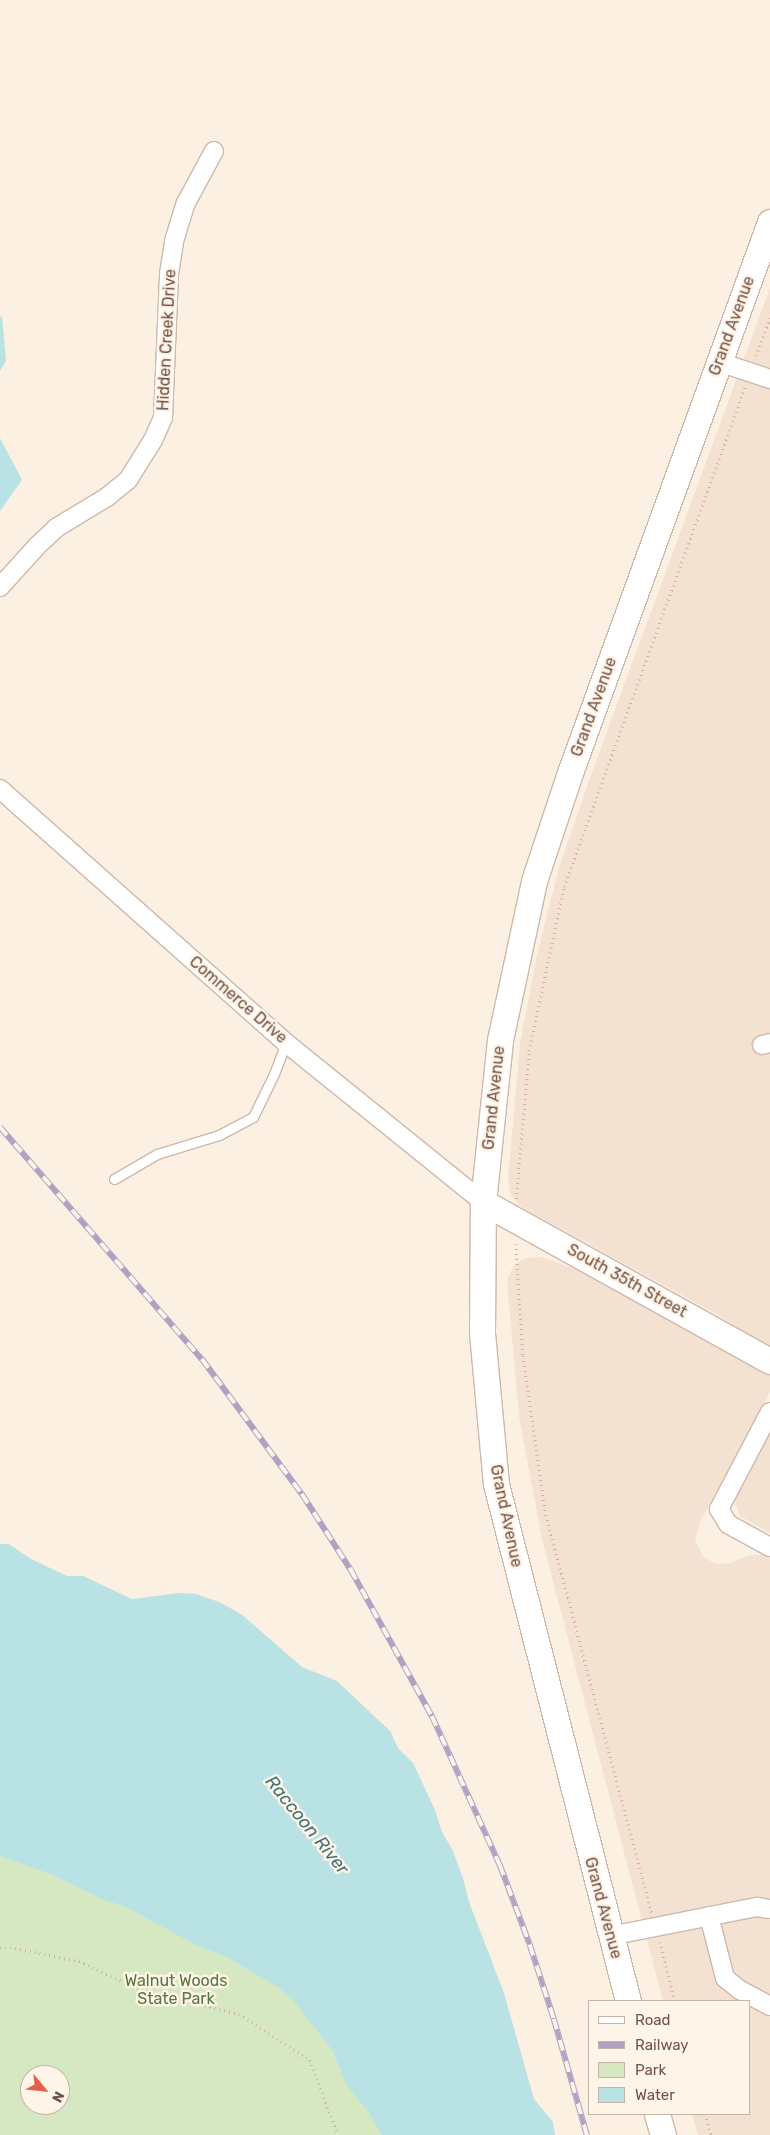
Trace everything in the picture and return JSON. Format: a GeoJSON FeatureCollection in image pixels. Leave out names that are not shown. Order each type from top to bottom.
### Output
{"type":"FeatureCollection","features":[{"type":"Feature","properties":{"kind":"main road","name":"Grand Avenue"},"geometry":{"type":"LineString","coordinates":[[628,2000],[496,1484],[482,1333],[483,1202],[500,1040],[534,881],[571,770],[770,222]]}},
{"type":"Feature","properties":{"kind":"main road","name":"South 35th Street"},"geometry":{"type":"LineString","coordinates":[[483,1202],[770,1360]]}},
{"type":"Feature","properties":{"kind":"main road"},"geometry":{"type":"LineString","coordinates":[[657,2115],[663,2135]]}},
{"type":"Feature","properties":{"kind":"street","name":"Hidden Creek Drive"},"geometry":{"type":"LineString","coordinates":[[0,587],[56,528],[107,498],[128,480],[154,440],[162,418],[169,274],[175,238],[186,203],[214,151]]}},
{"type":"Feature","properties":{"kind":"street"},"geometry":{"type":"LineString","coordinates":[[719,362],[770,380]]}},
{"type":"Feature","properties":{"kind":"street","name":"Commerce Drive"},"geometry":{"type":"LineString","coordinates":[[0,789],[286,1043],[483,1202]]}},
{"type":"Feature","properties":{"kind":"street"},"geometry":{"type":"LineString","coordinates":[[770,1412],[719,1509],[728,1524],[770,1547]]}},
{"type":"Feature","properties":{"kind":"street"},"geometry":{"type":"LineString","coordinates":[[610,1936],[757,1907],[770,1909]]}},
{"type":"Feature","properties":{"kind":"street"},"geometry":{"type":"LineString","coordinates":[[709,1916],[725,1978],[740,1990],[770,2006]]}},
{"type":"Feature","properties":{"kind":"lane"},"geometry":{"type":"LineString","coordinates":[[114,1179],[157,1154],[219,1134],[253,1117],[274,1074],[286,1043]]}},
{"type":"Feature","properties":{"kind":"path"},"geometry":{"type":"LineString","coordinates":[[516,1203],[529,1051],[564,887],[770,317]]}},
{"type":"Feature","properties":{"kind":"path"},"geometry":{"type":"LineString","coordinates":[[516,1262],[523,1356],[546,1515],[675,2000]]}},
{"type":"Feature","properties":{"kind":"path"},"geometry":{"type":"LineString","coordinates":[[0,1948],[15,1948],[79,1961],[137,1988],[239,2014],[310,2060],[338,2135]]}},
{"type":"Feature","properties":{"kind":"path"},"geometry":{"type":"LineString","coordinates":[[705,2115],[711,2135]]}},
{"type":"Feature","properties":{"kind":"shaded area"},"geometry":{"type":"Polygon","coordinates":[[[770,288],[770,1348],[720,1316],[523,1208],[511,1196],[508,1179],[520,1044],[537,955],[559,868],[590,778],[770,288]]]}},
{"type":"Feature","properties":{"kind":"shaded area"},"geometry":{"type":"Polygon","coordinates":[[[542,1257],[586,1273],[770,1370],[770,1392],[700,1522],[695,1541],[704,1558],[717,1564],[730,1563],[749,1555],[770,1555],[770,2135],[698,2135],[692,2115],[750,2115],[750,2000],[663,2000],[542,1539],[519,1416],[507,1280],[513,1267],[526,1258],[542,1257]]]}},
{"type":"Feature","properties":{"kind":"shaded area"},"geometry":{"type":"Polygon","coordinates":[[[770,1432],[770,1533],[740,1516],[735,1502],[737,1493],[770,1432]]]}},
{"type":"Feature","properties":{"kind":"green space","name":"Walnut Woods State Park"},"geometry":{"type":"Polygon","coordinates":[[[0,1797],[217,1844],[436,2135],[0,2135],[0,1797]]]}},
{"type":"Feature","properties":{"kind":"water"},"geometry":{"type":"Polygon","coordinates":[[[2,316],[6,361],[0,371],[0,317],[2,316]]]}},
{"type":"Feature","properties":{"kind":"water"},"geometry":{"type":"Polygon","coordinates":[[[0,438],[22,480],[0,511],[0,438]]]}},
{"type":"Feature","properties":{"kind":"water","name":"Raccoon River"},"geometry":{"type":"Polygon","coordinates":[[[0,1544],[9,1544],[31,1559],[67,1576],[83,1576],[132,1599],[179,1593],[196,1594],[219,1602],[241,1614],[302,1667],[337,1681],[390,1731],[398,1748],[413,1763],[435,1810],[442,1832],[452,1849],[463,1878],[469,1902],[504,1993],[534,2099],[553,2122],[555,2135],[382,2135],[370,2114],[346,2084],[333,2051],[293,2000],[278,1987],[223,1955],[198,1946],[124,1906],[102,1899],[48,1873],[0,1856],[0,1544]]]}},
{"type":"Feature","properties":{"kind":"railway"},"geometry":{"type":"LineString","coordinates":[[0,1127],[202,1359],[302,1494],[351,1570],[432,1716],[500,1865],[530,1945],[554,2019],[587,2135]]}}]}
